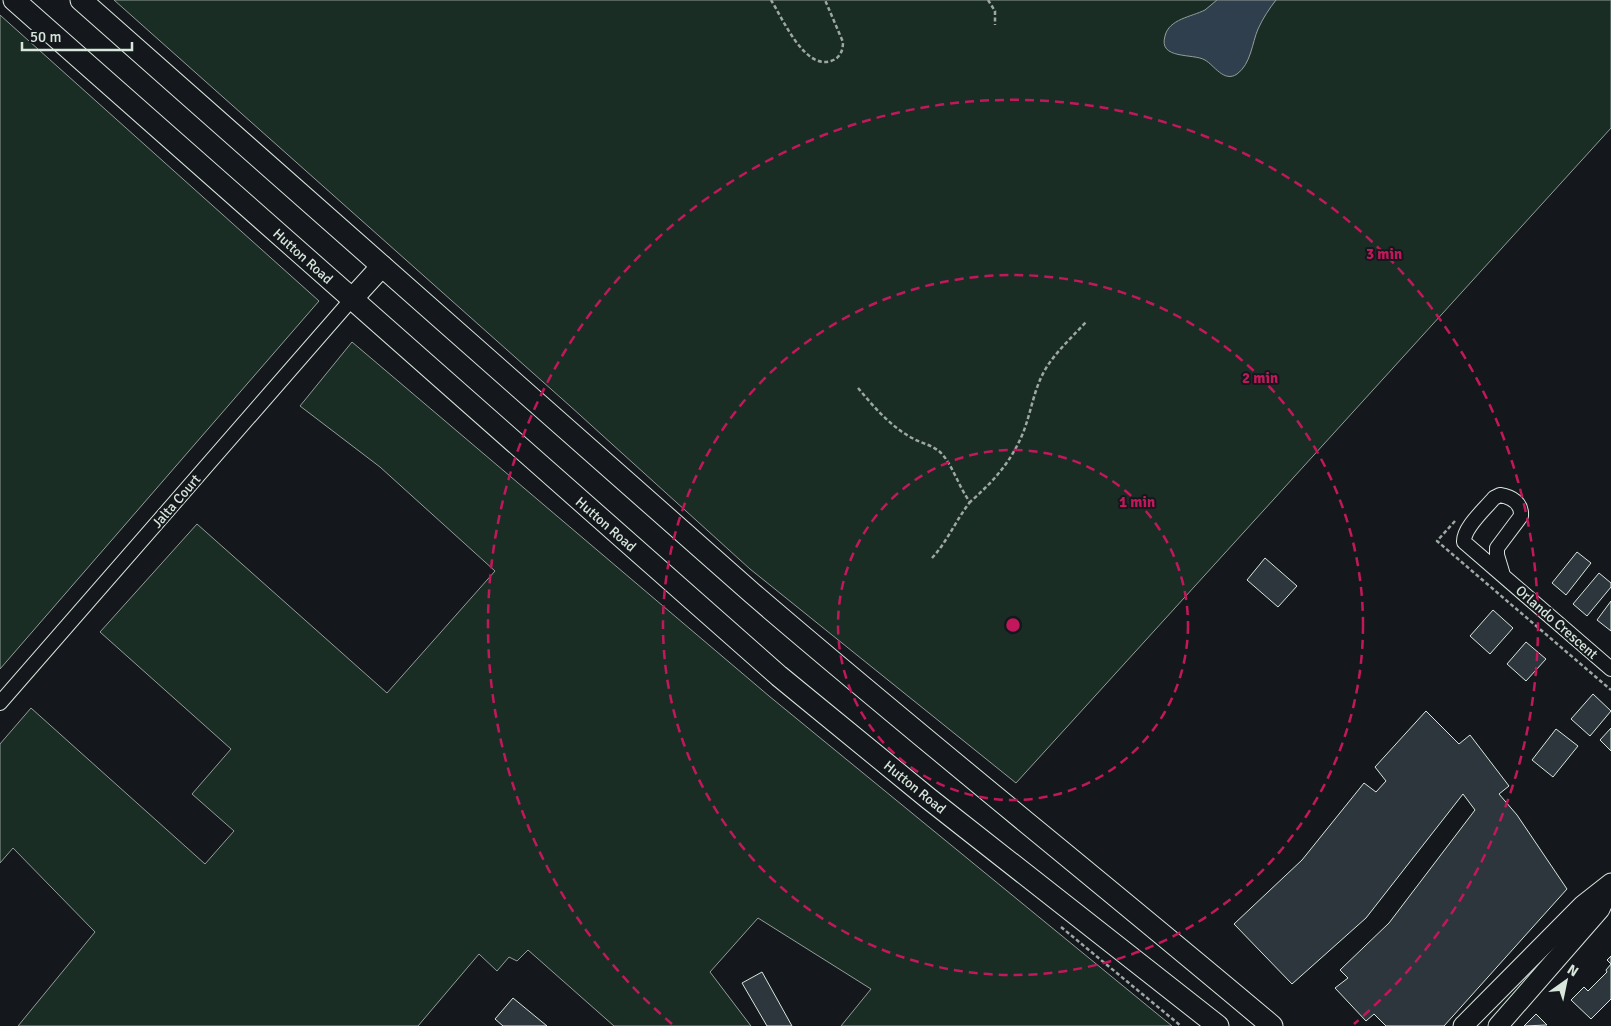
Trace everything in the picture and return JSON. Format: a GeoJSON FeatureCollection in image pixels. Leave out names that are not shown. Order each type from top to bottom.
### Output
{"type":"FeatureCollection","features":[{"type":"Feature","properties":{"kind":"main road","name":"Hutton Road"},"geometry":{"type":"LineString","coordinates":[[14,0],[779,676],[928,798],[1218,1026]]}},
{"type":"Feature","properties":{"kind":"main road"},"geometry":{"type":"LineString","coordinates":[[81,0],[664,516],[838,667],[1144,917],[1272,1026]]}},
{"type":"Feature","properties":{"kind":"main road"},"geometry":{"type":"LineString","coordinates":[[352,299],[382,266]]}},
{"type":"Feature","properties":{"kind":"main road"},"geometry":{"type":"LineString","coordinates":[[1463,1026],[1583,905],[1611,883]]}},
{"type":"Feature","properties":{"kind":"main road"},"geometry":{"type":"LineString","coordinates":[[1498,1026],[1600,909],[1611,883]]}},
{"type":"Feature","properties":{"kind":"street","name":"Jalta Court"},"geometry":{"type":"LineString","coordinates":[[0,703],[352,299]]}},
{"type":"Feature","properties":{"kind":"street","name":"Orlando Crescent"},"geometry":{"type":"LineString","coordinates":[[1503,575],[1497,548],[1521,516],[1521,510],[1514,500],[1500,495],[1494,498],[1467,530],[1464,542],[1611,669]]}},
{"type":"Feature","properties":{"kind":"path"},"geometry":{"type":"LineString","coordinates":[[771,0],[786,29],[796,42],[809,55],[819,61],[828,62],[835,60],[840,54],[843,42],[825,0]]}},
{"type":"Feature","properties":{"kind":"path"},"geometry":{"type":"LineString","coordinates":[[988,0],[995,11],[995,25]]}},
{"type":"Feature","properties":{"kind":"path"},"geometry":{"type":"LineString","coordinates":[[932,558],[942,547],[950,531],[970,502],[988,486],[1014,453],[1023,432],[1034,393],[1048,365],[1086,322]]}},
{"type":"Feature","properties":{"kind":"path"},"geometry":{"type":"LineString","coordinates":[[858,388],[874,408],[892,425],[912,439],[928,445],[942,454],[970,502]]}},
{"type":"Feature","properties":{"kind":"green space"},"geometry":{"type":"Polygon","coordinates":[[[114,0],[1611,0],[1611,128],[1016,783],[750,569],[114,0]]]}},
{"type":"Feature","properties":{"kind":"green space"},"geometry":{"type":"Polygon","coordinates":[[[0,15],[319,301],[0,669],[0,15]]]}},
{"type":"Feature","properties":{"kind":"green space"},"geometry":{"type":"Polygon","coordinates":[[[352,342],[769,696],[1172,1026],[841,1026],[871,989],[758,918],[710,972],[751,1026],[614,1026],[528,950],[517,961],[509,957],[497,971],[479,954],[418,1026],[18,1026],[95,932],[13,848],[0,863],[0,744],[31,708],[205,864],[234,831],[192,794],[231,749],[100,632],[197,524],[387,693],[495,571],[380,467],[300,406],[352,342]]]}},
{"type":"Feature","properties":{"kind":"water"},"geometry":{"type":"Polygon","coordinates":[[[1217,0],[1276,0],[1258,29],[1245,65],[1242,70],[1232,76],[1224,75],[1200,58],[1171,52],[1164,44],[1167,30],[1171,26],[1181,19],[1205,10],[1217,0]]]}},
{"type":"Feature","properties":{"kind":"building"},"geometry":{"type":"Polygon","coordinates":[[[1577,552],[1591,563],[1566,595],[1552,583],[1577,552]]]}},
{"type":"Feature","properties":{"kind":"building"},"geometry":{"type":"Polygon","coordinates":[[[1265,558],[1297,586],[1278,607],[1247,580],[1265,558]]]}},
{"type":"Feature","properties":{"kind":"building"},"geometry":{"type":"Polygon","coordinates":[[[1599,573],[1611,583],[1611,587],[1587,616],[1573,604],[1599,573]]]}},
{"type":"Feature","properties":{"kind":"building"},"geometry":{"type":"Polygon","coordinates":[[[1611,601],[1611,631],[1597,620],[1611,601]]]}},
{"type":"Feature","properties":{"kind":"building"},"geometry":{"type":"Polygon","coordinates":[[[1493,610],[1513,628],[1490,654],[1470,636],[1493,610]]]}},
{"type":"Feature","properties":{"kind":"building"},"geometry":{"type":"Polygon","coordinates":[[[1526,642],[1546,659],[1526,681],[1507,664],[1526,642]]]}},
{"type":"Feature","properties":{"kind":"building"},"geometry":{"type":"Polygon","coordinates":[[[1593,694],[1611,711],[1590,736],[1571,719],[1593,694]]]}},
{"type":"Feature","properties":{"kind":"building"},"geometry":{"type":"Polygon","coordinates":[[[1426,711],[1459,744],[1470,735],[1509,786],[1499,794],[1517,815],[1567,889],[1444,1026],[1386,1026],[1374,1014],[1366,1021],[1335,988],[1348,978],[1340,970],[1389,923],[1475,810],[1463,794],[1366,918],[1292,984],[1234,924],[1302,860],[1364,783],[1376,792],[1386,781],[1375,767],[1426,711]]]}},
{"type":"Feature","properties":{"kind":"building"},"geometry":{"type":"Polygon","coordinates":[[[1611,728],[1611,751],[1600,740],[1611,728]]]}},
{"type":"Feature","properties":{"kind":"building"},"geometry":{"type":"Polygon","coordinates":[[[1556,729],[1578,746],[1553,777],[1532,760],[1556,729]]]}},
{"type":"Feature","properties":{"kind":"building"},"geometry":{"type":"Polygon","coordinates":[[[1611,956],[1611,964],[1607,960],[1611,956]]]}},
{"type":"Feature","properties":{"kind":"building"},"geometry":{"type":"Polygon","coordinates":[[[1611,964],[1611,999],[1591,1019],[1571,1000],[1584,987],[1588,991],[1607,972],[1606,970],[1611,964]]]}},
{"type":"Feature","properties":{"kind":"building"},"geometry":{"type":"Polygon","coordinates":[[[762,972],[792,1026],[767,1026],[742,983],[762,972]]]}},
{"type":"Feature","properties":{"kind":"building"},"geometry":{"type":"Polygon","coordinates":[[[513,998],[547,1026],[503,1026],[495,1019],[513,998]]]}},
{"type":"Feature","properties":{"kind":"building"},"geometry":{"type":"Polygon","coordinates":[[[1536,1014],[1547,1025],[1524,1026],[1536,1014]]]}}]}
